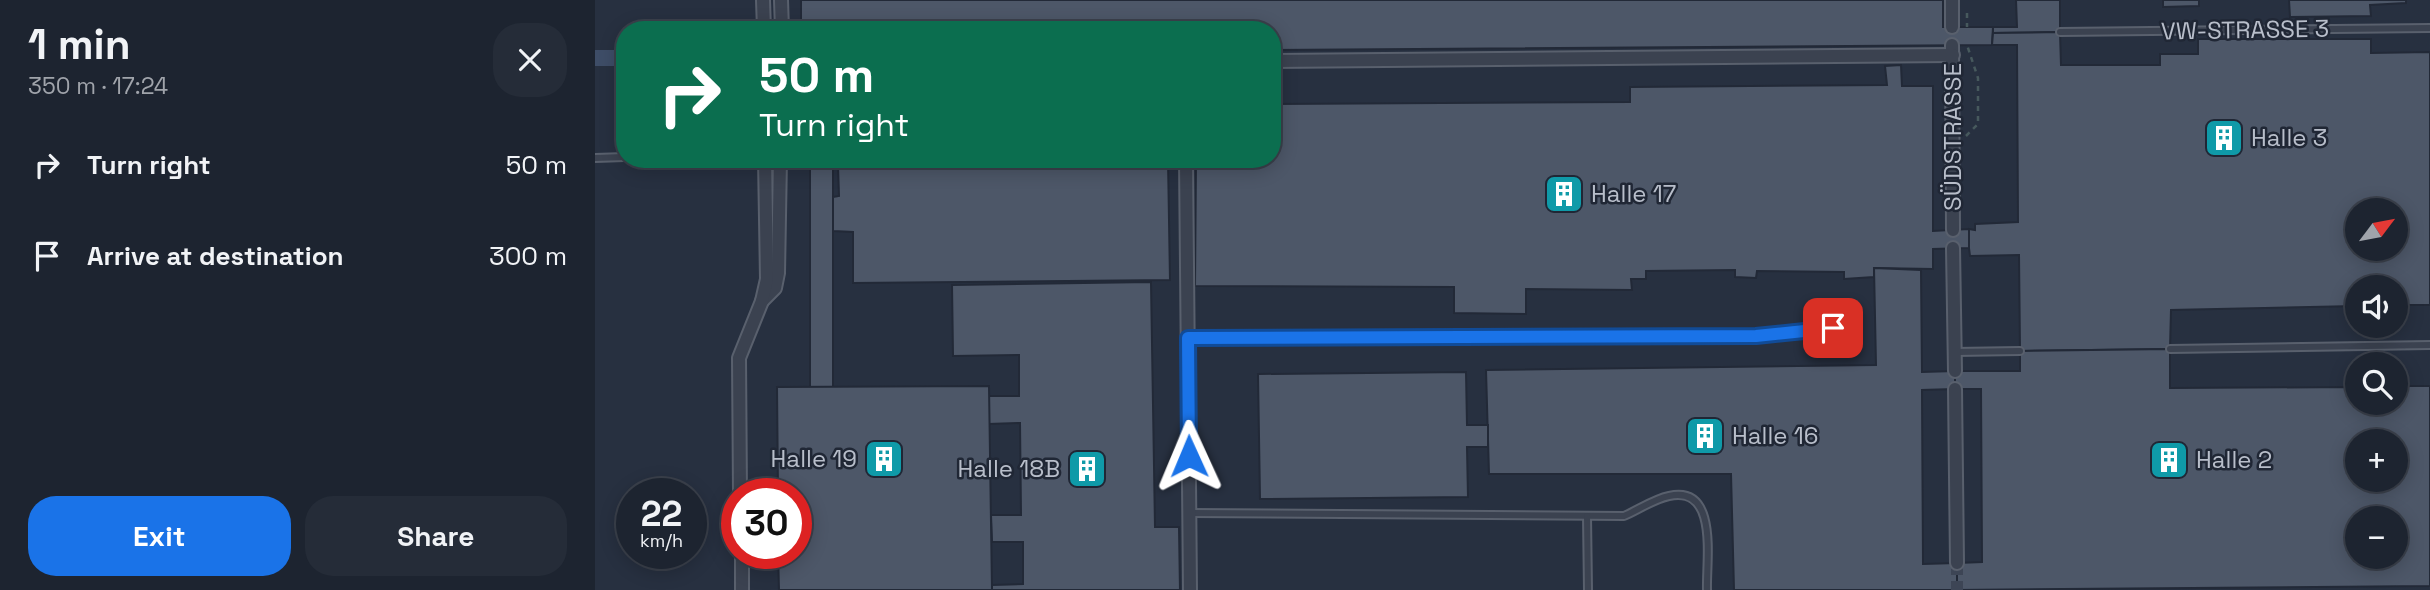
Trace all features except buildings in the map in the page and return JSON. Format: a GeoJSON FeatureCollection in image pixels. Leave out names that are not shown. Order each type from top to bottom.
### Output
{"type":"FeatureCollection","features":[{"type":"Feature","properties":{"kind":"street"},"geometry":{"type":"LineString","coordinates":[[764,0],[764,21]]}},
{"type":"Feature","properties":{"kind":"street"},"geometry":{"type":"LineString","coordinates":[[782,0],[782,21]]}},
{"type":"Feature","properties":{"kind":"street","name":"SÜDSTRASSE"},"geometry":{"type":"LineString","coordinates":[[1952,0],[1952,27]]}},
{"type":"Feature","properties":{"kind":"street","name":"SÜDSTRASSE"},"geometry":{"type":"LineString","coordinates":[[1281,61],[1953,50],[1953,230]]}},
{"type":"Feature","properties":{"kind":"street"},"geometry":{"type":"LineString","coordinates":[[740,478],[739,358],[762,302],[767,279],[765,168]]}},
{"type":"Feature","properties":{"kind":"street"},"geometry":{"type":"LineString","coordinates":[[762,302],[775,288],[778,273],[780,168]]}},
{"type":"Feature","properties":{"kind":"street"},"geometry":{"type":"LineString","coordinates":[[1186,168],[1190,590]]}},
{"type":"Feature","properties":{"kind":"street"},"geometry":{"type":"LineString","coordinates":[[1953,248],[1955,371]]}},
{"type":"Feature","properties":{"kind":"street"},"geometry":{"type":"LineString","coordinates":[[1955,389],[1957,563]]}},
{"type":"Feature","properties":{"kind":"street"},"geometry":{"type":"LineString","coordinates":[[741,569],[742,590]]}},
{"type":"Feature","properties":{"kind":"lane","name":"VW-STRASSE 3"},"geometry":{"type":"LineString","coordinates":[[2060,32],[2430,28]]}},
{"type":"Feature","properties":{"kind":"lane"},"geometry":{"type":"LineString","coordinates":[[595,158],[616,157]]}},
{"type":"Feature","properties":{"kind":"lane"},"geometry":{"type":"LineString","coordinates":[[1188,338],[1756,336],[1833,328]]}},
{"type":"Feature","properties":{"kind":"lane"},"geometry":{"type":"LineString","coordinates":[[2171,349],[2430,345]]}},
{"type":"Feature","properties":{"kind":"lane"},"geometry":{"type":"LineString","coordinates":[[1954,352],[2020,351]]}},
{"type":"Feature","properties":{"kind":"lane"},"geometry":{"type":"LineString","coordinates":[[1190,513],[1624,516],[1669,496],[1683,496],[1696,501],[1706,519],[1707,590]]}},
{"type":"Feature","properties":{"kind":"lane"},"geometry":{"type":"LineString","coordinates":[[1587,516],[1588,590]]}},
{"type":"Feature","properties":{"kind":"path"},"geometry":{"type":"LineString","coordinates":[[1964,138],[1977,124],[1978,78],[1967,45]]}},
{"type":"Feature","properties":{"kind":"waterway"},"geometry":{"type":"LineString","coordinates":[[595,58],[616,58]]}},
{"type":"Feature","properties":{"kind":"tunnel"},"geometry":{"type":"LineString","coordinates":[[1957,563],[1957,590]]}},
{"type":"Feature","properties":{"kind":"place","name":"Halle 3"},"geometry":{"type":"Point","coordinates":[2224,138]}},
{"type":"Feature","properties":{"kind":"place","name":"Halle 17"},"geometry":{"type":"Point","coordinates":[1564,194]}},
{"type":"Feature","properties":{"kind":"place","name":"Halle 16"},"geometry":{"type":"Point","coordinates":[1705,436]}},
{"type":"Feature","properties":{"kind":"place","name":"Halle 19"},"geometry":{"type":"Point","coordinates":[884,459]}},
{"type":"Feature","properties":{"kind":"place","name":"Halle 2"},"geometry":{"type":"Point","coordinates":[2169,460]}},
{"type":"Feature","properties":{"kind":"place","name":"Halle 18B"},"geometry":{"type":"Point","coordinates":[1087,469]}},
{"type":"Feature","properties":{"kind":"route"},"geometry":{"type":"LineString","coordinates":[[1189,456],[1188,338],[1756,336],[1833,328]]}}]}
